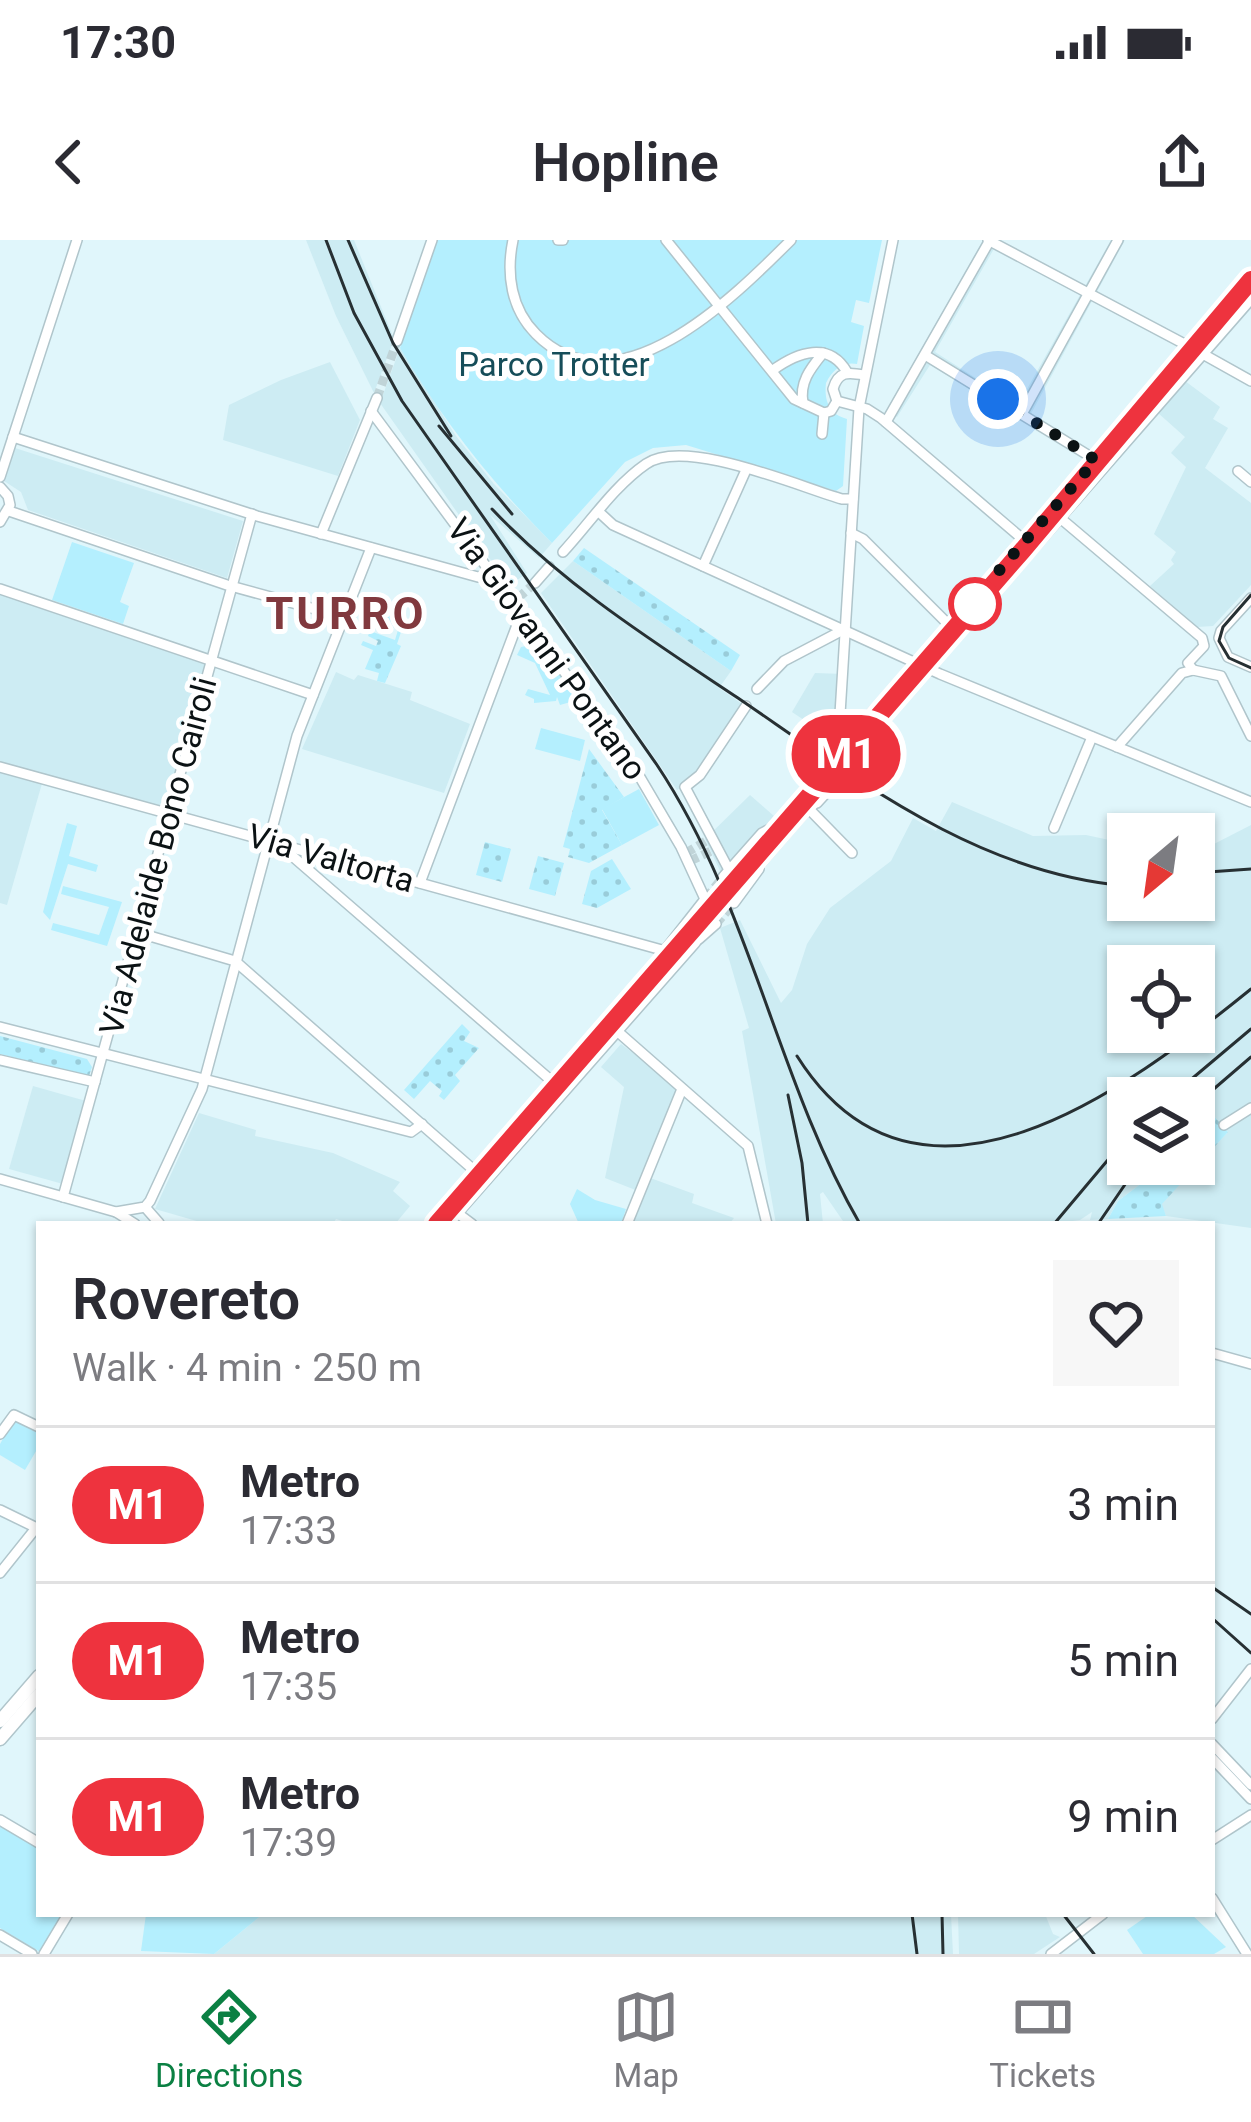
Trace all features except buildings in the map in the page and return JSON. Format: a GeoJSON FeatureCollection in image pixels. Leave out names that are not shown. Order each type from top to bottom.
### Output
{"type":"FeatureCollection","features":[{"type":"Feature","properties":{"kind":"main road"},"geometry":{"type":"LineString","coordinates":[[729,886],[762,860],[889,700],[1059,517],[1228,315],[1251,281]]}},
{"type":"Feature","properties":{"kind":"main road"},"geometry":{"type":"LineString","coordinates":[[1228,315],[1251,297]]}},
{"type":"Feature","properties":{"kind":"main road"},"geometry":{"type":"LineString","coordinates":[[729,886],[780,824],[802,810],[883,719],[950,626],[1197,351]]}},
{"type":"Feature","properties":{"kind":"main road"},"geometry":{"type":"LineString","coordinates":[[448,1221],[612,1026],[694,942],[710,908]]}},
{"type":"Feature","properties":{"kind":"main road"},"geometry":{"type":"LineString","coordinates":[[612,1026],[662,955],[710,908]]}},
{"type":"Feature","properties":{"kind":"main road"},"geometry":{"type":"LineString","coordinates":[[434,1221],[559,1088]]}},
{"type":"Feature","properties":{"kind":"main road"},"geometry":{"type":"LineString","coordinates":[[0,1739],[4,1720],[36,1680]]}},
{"type":"Feature","properties":{"kind":"main road"},"geometry":{"type":"LineString","coordinates":[[4,1720],[36,1696]]}},
{"type":"Feature","properties":{"kind":"street"},"geometry":{"type":"LineString","coordinates":[[0,477],[77,240]]}},
{"type":"Feature","properties":{"kind":"street"},"geometry":{"type":"LineString","coordinates":[[397,341],[432,240]]}},
{"type":"Feature","properties":{"kind":"street"},"geometry":{"type":"LineString","coordinates":[[513,240],[510,282],[524,319],[550,347],[582,361],[633,360],[661,346],[719,304],[791,240]]}},
{"type":"Feature","properties":{"kind":"street"},"geometry":{"type":"LineString","coordinates":[[666,240],[794,399],[824,413],[832,411],[838,401]]}},
{"type":"Feature","properties":{"kind":"street"},"geometry":{"type":"LineString","coordinates":[[846,737],[840,722],[860,407],[893,240]]}},
{"type":"Feature","properties":{"kind":"street"},"geometry":{"type":"LineString","coordinates":[[886,422],[989,240],[1251,382]]}},
{"type":"Feature","properties":{"kind":"street"},"geometry":{"type":"LineString","coordinates":[[1022,414],[1118,240]]}},
{"type":"Feature","properties":{"kind":"street"},"geometry":{"type":"LineString","coordinates":[[773,370],[802,353],[823,352],[837,357],[848,372]]}},
{"type":"Feature","properties":{"kind":"street"},"geometry":{"type":"LineString","coordinates":[[803,403],[804,382],[823,352]]}},
{"type":"Feature","properties":{"kind":"street"},"geometry":{"type":"LineString","coordinates":[[925,355],[1096,460]]}},
{"type":"Feature","properties":{"kind":"street"},"geometry":{"type":"LineString","coordinates":[[838,401],[833,389],[839,376],[848,372],[864,375]]}},
{"type":"Feature","properties":{"kind":"street"},"geometry":{"type":"LineString","coordinates":[[804,382],[833,389]]}},
{"type":"Feature","properties":{"kind":"street"},"geometry":{"type":"LineString","coordinates":[[321,534],[377,398]]}},
{"type":"Feature","properties":{"kind":"street"},"geometry":{"type":"LineString","coordinates":[[838,401],[886,422],[1025,541]]}},
{"type":"Feature","properties":{"kind":"street","name":"Via Giovanni Pontano"},"geometry":{"type":"LineString","coordinates":[[371,411],[631,762],[687,857],[710,908]]}},
{"type":"Feature","properties":{"kind":"street"},"geometry":{"type":"LineString","coordinates":[[822,434],[824,413]]}},
{"type":"Feature","properties":{"kind":"street"},"geometry":{"type":"LineString","coordinates":[[13,437],[321,534],[478,577],[490,574]]}},
{"type":"Feature","properties":{"kind":"street"},"geometry":{"type":"LineString","coordinates":[[563,552],[640,469],[665,455],[698,457],[853,499]]}},
{"type":"Feature","properties":{"kind":"street"},"geometry":{"type":"LineString","coordinates":[[703,566],[746,470]]}},
{"type":"Feature","properties":{"kind":"street"},"geometry":{"type":"LineString","coordinates":[[1238,471],[1251,482]]}},
{"type":"Feature","properties":{"kind":"street"},"geometry":{"type":"LineString","coordinates":[[0,487],[8,496],[10,511],[0,522]]}},
{"type":"Feature","properties":{"kind":"street"},"geometry":{"type":"LineString","coordinates":[[10,511],[232,586],[344,617]]}},
{"type":"Feature","properties":{"kind":"street"},"geometry":{"type":"LineString","coordinates":[[600,513],[613,524],[923,666],[1251,802]]}},
{"type":"Feature","properties":{"kind":"street","name":"Via Adelaide Bono Cairoli"},"geometry":{"type":"LineString","coordinates":[[63,1198],[252,514]]}},
{"type":"Feature","properties":{"kind":"street"},"geometry":{"type":"LineString","coordinates":[[1059,517],[1202,638],[1204,644],[1189,662],[1193,670]]}},
{"type":"Feature","properties":{"kind":"street"},"geometry":{"type":"LineString","coordinates":[[851,533],[862,537],[950,626]]}},
{"type":"Feature","properties":{"kind":"street"},"geometry":{"type":"LineString","coordinates":[[0,1179],[139,1215],[205,1079],[235,961],[274,843],[298,732],[371,548]]}},
{"type":"Feature","properties":{"kind":"street"},"geometry":{"type":"LineString","coordinates":[[535,583],[549,567]]}},
{"type":"Feature","properties":{"kind":"street"},"geometry":{"type":"LineString","coordinates":[[0,589],[313,695]]}},
{"type":"Feature","properties":{"kind":"street"},"geometry":{"type":"LineString","coordinates":[[1251,598],[1220,631],[1219,644],[1228,657],[1251,667]]}},
{"type":"Feature","properties":{"kind":"street"},"geometry":{"type":"LineString","coordinates":[[420,883],[520,617]]}},
{"type":"Feature","properties":{"kind":"street"},"geometry":{"type":"LineString","coordinates":[[758,689],[784,661],[845,628]]}},
{"type":"Feature","properties":{"kind":"street"},"geometry":{"type":"LineString","coordinates":[[1117,747],[1179,676],[1193,670],[1221,676],[1251,736]]}},
{"type":"Feature","properties":{"kind":"street"},"geometry":{"type":"LineString","coordinates":[[852,853],[802,810],[809,779],[862,719],[889,700]]}},
{"type":"Feature","properties":{"kind":"street"},"geometry":{"type":"LineString","coordinates":[[841,703],[849,715],[862,719]]}},
{"type":"Feature","properties":{"kind":"street"},"geometry":{"type":"LineString","coordinates":[[729,886],[685,788],[700,775],[746,706]]}},
{"type":"Feature","properties":{"kind":"street"},"geometry":{"type":"LineString","coordinates":[[1054,828],[1092,737]]}},
{"type":"Feature","properties":{"kind":"street","name":"Via Valtorta"},"geometry":{"type":"LineString","coordinates":[[0,766],[662,955]]}},
{"type":"Feature","properties":{"kind":"street"},"geometry":{"type":"LineString","coordinates":[[274,843],[559,1088]]}},
{"type":"Feature","properties":{"kind":"street"},"geometry":{"type":"LineString","coordinates":[[323,882],[322,867],[334,859]]}},
{"type":"Feature","properties":{"kind":"street"},"geometry":{"type":"LineString","coordinates":[[136,932],[235,961],[476,1172]]}},
{"type":"Feature","properties":{"kind":"street"},"geometry":{"type":"LineString","coordinates":[[612,1026],[751,1150],[766,1221]]}},
{"type":"Feature","properties":{"kind":"street"},"geometry":{"type":"LineString","coordinates":[[0,1027],[411,1132],[422,1124]]}},
{"type":"Feature","properties":{"kind":"street"},"geometry":{"type":"LineString","coordinates":[[0,1060],[95,1082]]}},
{"type":"Feature","properties":{"kind":"street"},"geometry":{"type":"LineString","coordinates":[[628,1221],[682,1089]]}},
{"type":"Feature","properties":{"kind":"street"},"geometry":{"type":"LineString","coordinates":[[1224,1126],[1251,1108]]}},
{"type":"Feature","properties":{"kind":"street"},"geometry":{"type":"LineString","coordinates":[[456,1212],[468,1221]]}},
{"type":"Feature","properties":{"kind":"street"},"geometry":{"type":"LineString","coordinates":[[1215,1354],[1251,1364]]}},
{"type":"Feature","properties":{"kind":"street"},"geometry":{"type":"LineString","coordinates":[[0,1434],[14,1415],[36,1426]]}},
{"type":"Feature","properties":{"kind":"street"},"geometry":{"type":"LineString","coordinates":[[0,1510],[36,1528]]}},
{"type":"Feature","properties":{"kind":"street"},"geometry":{"type":"LineString","coordinates":[[0,1573],[36,1531]]}},
{"type":"Feature","properties":{"kind":"street"},"geometry":{"type":"LineString","coordinates":[[1215,1716],[1251,1669]]}},
{"type":"Feature","properties":{"kind":"street"},"geometry":{"type":"LineString","coordinates":[[1237,1690],[1251,1680]]}},
{"type":"Feature","properties":{"kind":"street"},"geometry":{"type":"LineString","coordinates":[[1215,1747],[1251,1785]]}},
{"type":"Feature","properties":{"kind":"street"},"geometry":{"type":"LineString","coordinates":[[1215,1762],[1251,1799]]}},
{"type":"Feature","properties":{"kind":"street"},"geometry":{"type":"LineString","coordinates":[[1215,1838],[1251,1815]]}},
{"type":"Feature","properties":{"kind":"street"},"geometry":{"type":"LineString","coordinates":[[0,1820],[36,1841]]}},
{"type":"Feature","properties":{"kind":"street"},"geometry":{"type":"LineString","coordinates":[[1215,1903],[1247,1954]]}},
{"type":"Feature","properties":{"kind":"street"},"geometry":{"type":"LineString","coordinates":[[44,1954],[66,1917]]}},
{"type":"Feature","properties":{"kind":"street"},"geometry":{"type":"LineString","coordinates":[[1051,1954],[1099,1917]]}},
{"type":"Feature","properties":{"kind":"street"},"geometry":{"type":"LineString","coordinates":[[0,1935],[32,1954]]}},
{"type":"Feature","properties":{"kind":"shaded area"},"geometry":{"type":"Polygon","coordinates":[[[306,240],[354,240],[394,339],[374,393],[336,316],[306,240]]]}},
{"type":"Feature","properties":{"kind":"shaded area"},"geometry":{"type":"Polygon","coordinates":[[[983,240],[999,240],[935,352],[1018,405],[1111,240],[1125,240],[1026,423],[930,365],[897,417],[887,409],[983,240]]]}},
{"type":"Feature","properties":{"kind":"shaded area"},"geometry":{"type":"Polygon","coordinates":[[[400,348],[456,436],[494,484],[552,543],[539,558],[490,515],[527,573],[509,586],[380,403],[400,348]]]}},
{"type":"Feature","properties":{"kind":"shaded area"},"geometry":{"type":"Polygon","coordinates":[[[330,362],[360,420],[338,476],[223,440],[229,405],[330,362]]]}},
{"type":"Feature","properties":{"kind":"shaded area"},"geometry":{"type":"Polygon","coordinates":[[[1185,381],[1220,407],[1213,419],[1228,428],[1205,468],[1251,503],[1251,585],[1213,626],[1197,627],[1150,586],[1174,564],[1171,560],[1176,552],[1154,534],[1186,467],[1171,453],[1185,437],[1157,412],[1185,381]]]}},
{"type":"Feature","properties":{"kind":"shaded area"},"geometry":{"type":"Polygon","coordinates":[[[15,448],[243,521],[227,578],[28,510],[21,492],[4,481],[15,448]]]}},
{"type":"Feature","properties":{"kind":"shaded area"},"geometry":{"type":"Polygon","coordinates":[[[573,561],[731,671],[719,688],[745,706],[694,780],[677,790],[541,593],[573,561]]]}},
{"type":"Feature","properties":{"kind":"shaded area"},"geometry":{"type":"Polygon","coordinates":[[[0,591],[208,663],[168,814],[43,780],[7,905],[0,903],[0,591]]]}},
{"type":"Feature","properties":{"kind":"shaded area"},"geometry":{"type":"Polygon","coordinates":[[[336,672],[412,692],[410,700],[470,724],[444,793],[302,749],[336,672]]]}},
{"type":"Feature","properties":{"kind":"shaded area"},"geometry":{"type":"Polygon","coordinates":[[[815,673],[844,674],[845,733],[837,742],[792,712],[815,673]]]}},
{"type":"Feature","properties":{"kind":"shaded area"},"geometry":{"type":"Polygon","coordinates":[[[750,795],[774,816],[722,875],[705,839],[750,795]]]}},
{"type":"Feature","properties":{"kind":"shaded area"},"geometry":{"type":"Polygon","coordinates":[[[952,802],[1033,836],[1107,840],[1107,921],[1215,921],[1215,843],[1251,825],[1251,1228],[1166,1216],[1161,1204],[1179,1185],[1215,1185],[1215,1146],[1228,1132],[1215,1117],[1215,1077],[1107,1077],[1107,1185],[1139,1185],[1118,1201],[1108,1219],[1090,1220],[1092,1212],[1072,1221],[843,1221],[823,1192],[823,1221],[775,1221],[742,1031],[749,1028],[720,928],[740,920],[781,1003],[792,990],[807,944],[830,908],[891,861],[913,818],[936,831],[952,802]]]}},
{"type":"Feature","properties":{"kind":"shaded area"},"geometry":{"type":"Polygon","coordinates":[[[621,1044],[681,1089],[645,1176],[694,1194],[692,1203],[734,1218],[732,1221],[627,1220],[638,1191],[605,1178],[624,1087],[601,1067],[621,1044]]]}},
{"type":"Feature","properties":{"kind":"shaded area"},"geometry":{"type":"Polygon","coordinates":[[[33,1086],[86,1101],[63,1184],[9,1169],[33,1086]]]}},
{"type":"Feature","properties":{"kind":"shaded area"},"geometry":{"type":"Polygon","coordinates":[[[199,1113],[256,1130],[255,1136],[333,1153],[400,1182],[393,1191],[410,1206],[398,1221],[197,1221],[155,1209],[199,1113]]]}},
{"type":"Feature","properties":{"kind":"shaded area"},"geometry":{"type":"Polygon","coordinates":[[[259,1917],[951,1917],[953,1954],[214,1954],[259,1917]]]}},
{"type":"Feature","properties":{"kind":"shaded area"},"geometry":{"type":"Polygon","coordinates":[[[958,1917],[1046,1917],[1053,1934],[1060,1937],[1034,1954],[959,1954],[958,1917]]]}},
{"type":"Feature","properties":{"kind":"green space","name":"Parco Trotter"},"geometry":{"type":"Polygon","coordinates":[[[437,240],[882,240],[869,303],[856,300],[851,322],[864,326],[857,364],[838,368],[826,383],[829,406],[847,419],[843,486],[836,491],[686,445],[653,448],[625,462],[552,543],[470,450],[400,348],[437,240]]]}},
{"type":"Feature","properties":{"kind":"green space"},"geometry":{"type":"Polygon","coordinates":[[[72,542],[134,563],[120,602],[129,606],[123,624],[52,600],[72,542]]]}},
{"type":"Feature","properties":{"kind":"green space"},"geometry":{"type":"Polygon","coordinates":[[[584,548],[740,655],[731,671],[573,561],[584,548]]]}},
{"type":"Feature","properties":{"kind":"green space"},"geometry":{"type":"Polygon","coordinates":[[[379,611],[405,620],[397,644],[401,646],[385,683],[377,681],[379,673],[365,669],[373,650],[361,645],[363,641],[376,646],[378,641],[368,636],[370,631],[395,640],[398,630],[376,618],[379,611]]]}},
{"type":"Feature","properties":{"kind":"green space"},"geometry":{"type":"Polygon","coordinates":[[[541,643],[581,699],[560,705],[557,697],[556,701],[534,703],[525,695],[528,689],[550,695],[535,663],[517,655],[521,647],[541,643]]]}},
{"type":"Feature","properties":{"kind":"green space"},"geometry":{"type":"Polygon","coordinates":[[[541,728],[585,740],[580,761],[535,749],[541,728]]]}},
{"type":"Feature","properties":{"kind":"green space"},"geometry":{"type":"Polygon","coordinates":[[[589,749],[624,797],[602,810],[622,845],[589,863],[568,857],[570,849],[563,847],[589,749]]]}},
{"type":"Feature","properties":{"kind":"green space"},"geometry":{"type":"Polygon","coordinates":[[[639,789],[659,825],[622,845],[602,809],[639,789]]]}},
{"type":"Feature","properties":{"kind":"green space"},"geometry":{"type":"Polygon","coordinates":[[[67,823],[77,826],[69,856],[98,865],[96,872],[68,864],[50,920],[43,912],[67,823]]]}},
{"type":"Feature","properties":{"kind":"green space"},"geometry":{"type":"Polygon","coordinates":[[[485,842],[511,849],[502,882],[476,875],[485,842]]]}},
{"type":"Feature","properties":{"kind":"green space"},"geometry":{"type":"Polygon","coordinates":[[[538,856],[564,863],[555,896],[529,889],[538,856]]]}},
{"type":"Feature","properties":{"kind":"green space"},"geometry":{"type":"Polygon","coordinates":[[[612,859],[631,889],[597,908],[582,904],[591,871],[612,859]]]}},
{"type":"Feature","properties":{"kind":"green space"},"geometry":{"type":"Polygon","coordinates":[[[63,886],[122,902],[107,946],[51,930],[53,923],[99,935],[109,907],[61,894],[63,886]]]}},
{"type":"Feature","properties":{"kind":"green space"},"geometry":{"type":"Polygon","coordinates":[[[462,1024],[470,1032],[464,1041],[479,1048],[455,1075],[460,1081],[444,1100],[439,1096],[442,1091],[430,1081],[414,1099],[404,1090],[462,1024]]]}},
{"type":"Feature","properties":{"kind":"green space"},"geometry":{"type":"Polygon","coordinates":[[[0,1036],[87,1059],[92,1067],[89,1076],[0,1054],[0,1036]]]}},
{"type":"Feature","properties":{"kind":"green space"},"geometry":{"type":"Polygon","coordinates":[[[1215,1117],[1228,1132],[1215,1146],[1215,1117]]]}},
{"type":"Feature","properties":{"kind":"green space"},"geometry":{"type":"Polygon","coordinates":[[[1139,1185],[1179,1185],[1162,1204],[1166,1216],[1108,1219],[1118,1201],[1139,1185]]]}},
{"type":"Feature","properties":{"kind":"green space"},"geometry":{"type":"Polygon","coordinates":[[[577,1189],[626,1209],[622,1221],[578,1221],[570,1204],[577,1189]]]}},
{"type":"Feature","properties":{"kind":"green space"},"geometry":{"type":"Polygon","coordinates":[[[14,1419],[36,1432],[36,1451],[25,1470],[0,1455],[0,1444],[14,1419]]]}},
{"type":"Feature","properties":{"kind":"green space"},"geometry":{"type":"Polygon","coordinates":[[[0,1826],[36,1847],[36,1917],[61,1917],[40,1952],[0,1928],[0,1826]]]}},
{"type":"Feature","properties":{"kind":"green space"},"geometry":{"type":"Polygon","coordinates":[[[146,1917],[259,1917],[214,1954],[141,1951],[146,1917]]]}},
{"type":"Feature","properties":{"kind":"green space"},"geometry":{"type":"Polygon","coordinates":[[[1146,1917],[1194,1917],[1226,1947],[1214,1954],[1143,1954],[1127,1930],[1146,1917]]]}},
{"type":"Feature","properties":{"kind":"tunnel"},"geometry":{"type":"LineString","coordinates":[[377,398],[397,341]]}},
{"type":"Feature","properties":{"kind":"tunnel"},"geometry":{"type":"LineString","coordinates":[[518,598],[535,583]]}},
{"type":"Feature","properties":{"kind":"tunnel"},"geometry":{"type":"LineString","coordinates":[[686,853],[706,841]]}},
{"type":"Feature","properties":{"kind":"tunnel"},"geometry":{"type":"LineString","coordinates":[[690,861],[711,851]]}},
{"type":"Feature","properties":{"kind":"tunnel"},"geometry":{"type":"LineString","coordinates":[[706,898],[723,877]]}},
{"type":"Feature","properties":{"kind":"tunnel"},"geometry":{"type":"LineString","coordinates":[[713,915],[731,895]]}},
{"type":"Feature","properties":{"kind":"tunnel"},"geometry":{"type":"LineString","coordinates":[[716,924],[734,903]]}},
{"type":"Feature","properties":{"kind":"tram line"},"geometry":{"type":"LineString","coordinates":[[1251,595],[1223,627],[1219,641],[1229,658],[1251,668]]}},
{"type":"Feature","properties":{"kind":"railway"},"geometry":{"type":"LineString","coordinates":[[326,240],[354,313],[402,401],[657,765],[689,819],[717,876],[806,1111],[858,1221]]}},
{"type":"Feature","properties":{"kind":"railway"},"geometry":{"type":"LineString","coordinates":[[348,240],[393,343],[451,436]]}},
{"type":"Feature","properties":{"kind":"railway"},"geometry":{"type":"LineString","coordinates":[[439,426],[512,514]]}},
{"type":"Feature","properties":{"kind":"railway"},"geometry":{"type":"LineString","coordinates":[[492,509],[609,610],[875,790],[970,843],[1021,863],[1107,883]]}},
{"type":"Feature","properties":{"kind":"railway"},"geometry":{"type":"LineString","coordinates":[[1215,872],[1251,869]]}},
{"type":"Feature","properties":{"kind":"railway"},"geometry":{"type":"LineString","coordinates":[[797,1056],[846,1112],[902,1140],[962,1145],[1024,1132],[1086,1104],[1146,1068],[1251,989]]}},
{"type":"Feature","properties":{"kind":"railway"},"geometry":{"type":"LineString","coordinates":[[1194,1077],[1251,1029]]}},
{"type":"Feature","properties":{"kind":"railway"},"geometry":{"type":"LineString","coordinates":[[1215,1088],[1251,1057]]}},
{"type":"Feature","properties":{"kind":"railway"},"geometry":{"type":"LineString","coordinates":[[788,1095],[808,1221]]}},
{"type":"Feature","properties":{"kind":"railway"},"geometry":{"type":"LineString","coordinates":[[1057,1221],[1107,1161]]}},
{"type":"Feature","properties":{"kind":"railway"},"geometry":{"type":"LineString","coordinates":[[1100,1221],[1125,1185]]}},
{"type":"Feature","properties":{"kind":"railway"},"geometry":{"type":"LineString","coordinates":[[1215,1589],[1251,1614]]}},
{"type":"Feature","properties":{"kind":"railway"},"geometry":{"type":"LineString","coordinates":[[1215,1621],[1251,1653]]}},
{"type":"Feature","properties":{"kind":"railway"},"geometry":{"type":"LineString","coordinates":[[912,1917],[917,1954]]}},
{"type":"Feature","properties":{"kind":"railway"},"geometry":{"type":"LineString","coordinates":[[942,1917],[943,1954]]}},
{"type":"Feature","properties":{"kind":"railway"},"geometry":{"type":"LineString","coordinates":[[1065,1917],[1094,1954]]}},
{"type":"Feature","properties":{"kind":"metro line","name":"M1"},"geometry":{"type":"LineString","coordinates":[[440,1221],[1251,280]]}},
{"type":"Feature","properties":{"kind":"district","name":"TURRO"},"geometry":{"type":"Point","coordinates":[346,613]}},
{"type":"Feature","properties":{"kind":"route"},"geometry":{"type":"LineString","coordinates":[[975,604],[975,598],[1096,460],[998,399]]}}]}
